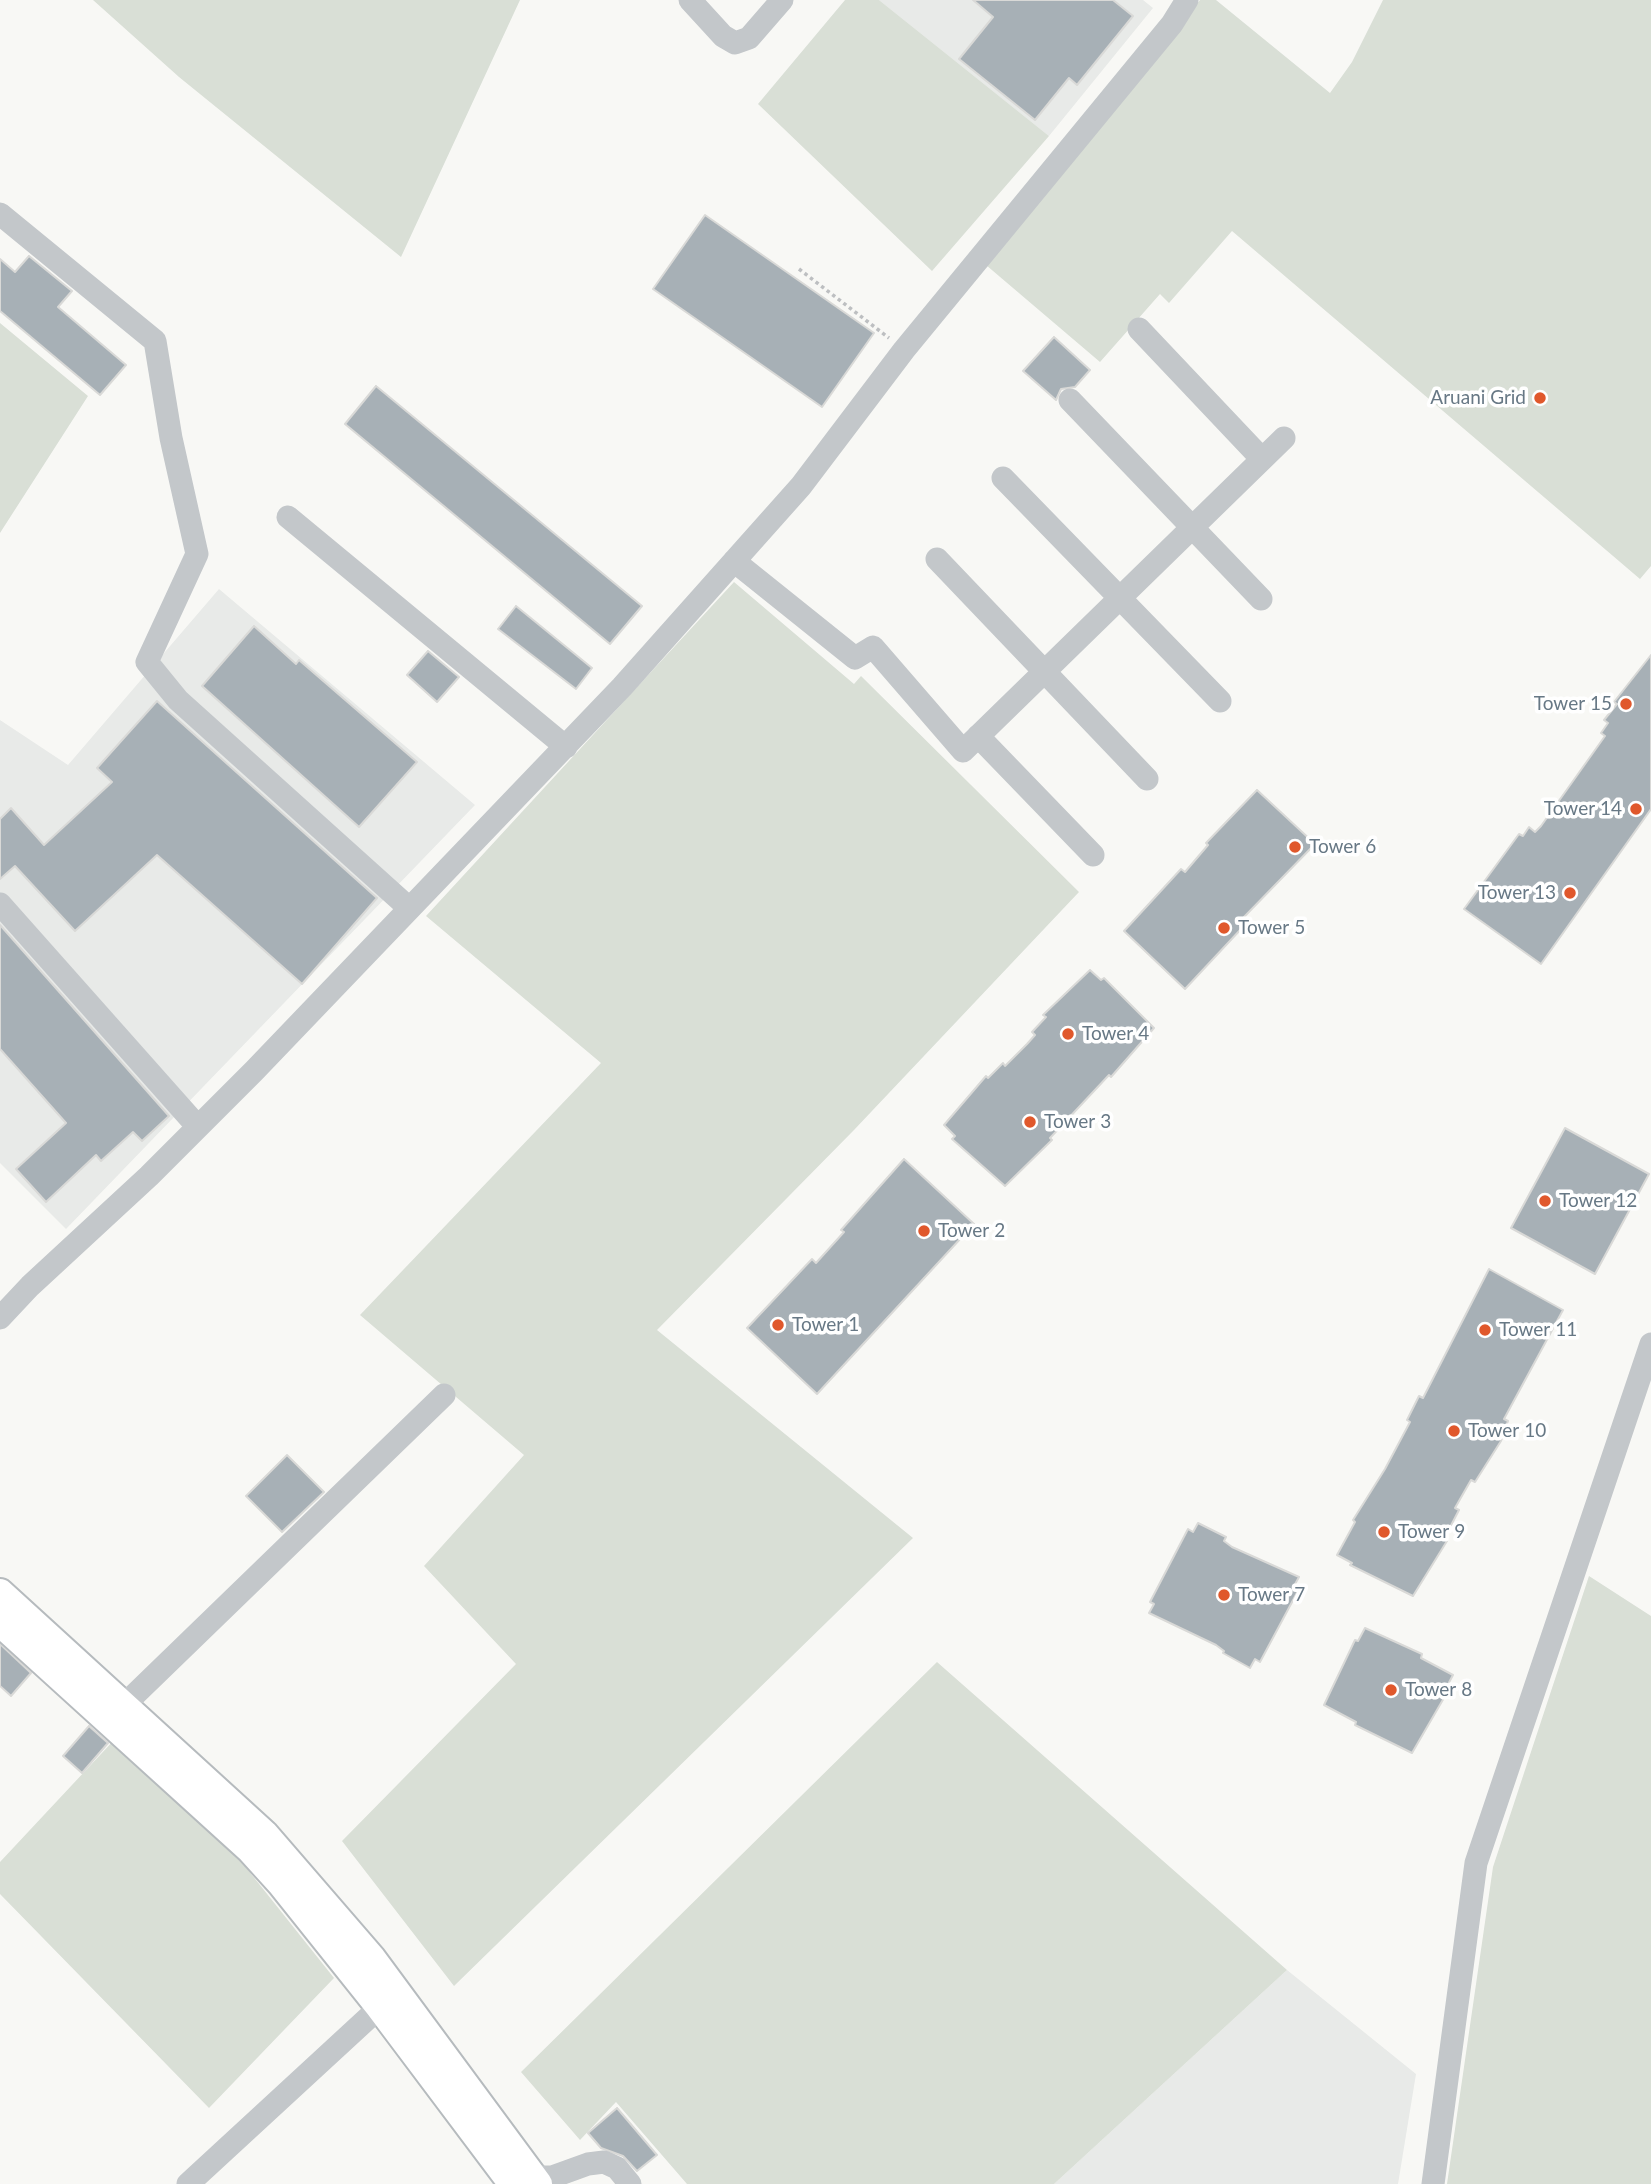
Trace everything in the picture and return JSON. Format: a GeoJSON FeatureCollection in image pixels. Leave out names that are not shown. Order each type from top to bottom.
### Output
{"type":"FeatureCollection","features":[{"type":"Feature","properties":{"kind":"main road"},"geometry":{"type":"LineString","coordinates":[[0,1593],[273,1845],[372,1959],[528,2182]]}},
{"type":"Feature","properties":{"kind":"main road"},"geometry":{"type":"LineString","coordinates":[[0,1622],[251,1850],[528,2182]]}},
{"type":"Feature","properties":{"kind":"street"},"geometry":{"type":"LineString","coordinates":[[690,0],[723,36],[735,43],[750,38],[782,0]]}},
{"type":"Feature","properties":{"kind":"street"},"geometry":{"type":"LineString","coordinates":[[0,1318],[30,1286],[198,1127],[566,747],[734,561],[801,486],[904,350],[1172,24],[1187,0]]}},
{"type":"Feature","properties":{"kind":"street"},"geometry":{"type":"LineString","coordinates":[[0,214],[155,341],[171,438],[197,554],[147,662],[178,700],[409,908]]}},
{"type":"Feature","properties":{"kind":"street"},"geometry":{"type":"LineString","coordinates":[[1139,330],[1262,460]]}},
{"type":"Feature","properties":{"kind":"street"},"geometry":{"type":"LineString","coordinates":[[1070,400],[1261,599]]}},
{"type":"Feature","properties":{"kind":"street"},"geometry":{"type":"LineString","coordinates":[[734,561],[855,659],[873,647],[962,751],[1284,438]]}},
{"type":"Feature","properties":{"kind":"street"},"geometry":{"type":"LineString","coordinates":[[1003,478],[1220,701]]}},
{"type":"Feature","properties":{"kind":"street"},"geometry":{"type":"LineString","coordinates":[[288,517],[566,747]]}},
{"type":"Feature","properties":{"kind":"street"},"geometry":{"type":"LineString","coordinates":[[937,559],[1147,779]]}},
{"type":"Feature","properties":{"kind":"street"},"geometry":{"type":"LineString","coordinates":[[978,736],[1093,855]]}},
{"type":"Feature","properties":{"kind":"street"},"geometry":{"type":"LineString","coordinates":[[0,904],[198,1127]]}},
{"type":"Feature","properties":{"kind":"street"},"geometry":{"type":"LineString","coordinates":[[1433,2184],[1476,1863],[1651,1344]]}},
{"type":"Feature","properties":{"kind":"street"},"geometry":{"type":"LineString","coordinates":[[123,1706],[444,1395]]}},
{"type":"Feature","properties":{"kind":"street"},"geometry":{"type":"LineString","coordinates":[[188,2184],[380,2007]]}},
{"type":"Feature","properties":{"kind":"street"},"geometry":{"type":"LineString","coordinates":[[528,2182],[552,2177],[588,2164],[604,2162],[617,2168],[630,2184]]}},
{"type":"Feature","properties":{"kind":"path"},"geometry":{"type":"LineString","coordinates":[[799,269],[904,350]]}},
{"type":"Feature","properties":{"kind":"shaded area"},"geometry":{"type":"Polygon","coordinates":[[[93,0],[520,0],[401,257],[179,77],[93,0]]]}},
{"type":"Feature","properties":{"kind":"shaded area"},"geometry":{"type":"Polygon","coordinates":[[[845,0],[879,0],[1049,136],[932,271],[758,104],[845,0]]]}},
{"type":"Feature","properties":{"kind":"shaded area"},"geometry":{"type":"Polygon","coordinates":[[[879,0],[1143,0],[1153,8],[1049,136],[879,0]]]}},
{"type":"Feature","properties":{"kind":"shaded area","name":"Aruani Grid"},"geometry":{"type":"Polygon","coordinates":[[[1200,0],[1216,0],[1330,93],[1352,62],[1383,0],[1651,0],[1651,566],[1640,579],[1232,231],[1169,303],[1160,294],[1100,362],[986,265],[1200,0]]]}},
{"type":"Feature","properties":{"kind":"shaded area"},"geometry":{"type":"Polygon","coordinates":[[[0,323],[88,396],[0,533],[0,323]]]}},
{"type":"Feature","properties":{"kind":"shaded area"},"geometry":{"type":"Polygon","coordinates":[[[734,582],[854,684],[861,676],[1079,892],[854,1130],[657,1330],[913,1538],[454,1986],[342,1841],[516,1664],[424,1566],[524,1455],[360,1315],[601,1063],[426,916],[734,582]]]}},
{"type":"Feature","properties":{"kind":"shaded area"},"geometry":{"type":"Polygon","coordinates":[[[219,589],[475,805],[66,1229],[0,1163],[0,720],[68,765],[219,589]]]}},
{"type":"Feature","properties":{"kind":"shaded area"},"geometry":{"type":"Polygon","coordinates":[[[1589,1576],[1651,1616],[1651,2184],[1447,2184],[1493,1867],[1589,1576]]]}},
{"type":"Feature","properties":{"kind":"shaded area"},"geometry":{"type":"Polygon","coordinates":[[[937,1662],[1287,1970],[1054,2184],[687,2184],[616,2102],[580,2140],[521,2072],[937,1662]]]}},
{"type":"Feature","properties":{"kind":"shaded area"},"geometry":{"type":"Polygon","coordinates":[[[115,1739],[240,1860],[334,1978],[209,2108],[0,1894],[0,1862],[115,1739]]]}},
{"type":"Feature","properties":{"kind":"shaded area"},"geometry":{"type":"Polygon","coordinates":[[[1287,1970],[1416,2074],[1398,2184],[1054,2184],[1287,1970]]]}},
{"type":"Feature","properties":{"kind":"building"},"geometry":{"type":"Polygon","coordinates":[[[973,0],[1113,0],[1133,16],[1077,85],[1069,78],[1035,120],[959,59],[993,17],[973,0]]]}},
{"type":"Feature","properties":{"kind":"building"},"geometry":{"type":"Polygon","coordinates":[[[705,215],[874,333],[822,407],[653,289],[705,215]]]}},
{"type":"Feature","properties":{"kind":"building"},"geometry":{"type":"Polygon","coordinates":[[[29,256],[72,291],[58,307],[126,365],[100,395],[0,311],[0,259],[15,272],[29,256]]]}},
{"type":"Feature","properties":{"kind":"building"},"geometry":{"type":"Polygon","coordinates":[[[1054,337],[1090,370],[1075,387],[1061,389],[1056,400],[1023,371],[1054,337]]]}},
{"type":"Feature","properties":{"kind":"building"},"geometry":{"type":"Polygon","coordinates":[[[376,386],[642,606],[610,644],[345,424],[376,386]]]}},
{"type":"Feature","properties":{"kind":"building"},"geometry":{"type":"Polygon","coordinates":[[[516,606],[592,668],[576,689],[498,629],[516,606]]]}},
{"type":"Feature","properties":{"kind":"building"},"geometry":{"type":"Polygon","coordinates":[[[254,626],[296,664],[299,660],[417,762],[359,827],[202,686],[254,626]]]}},
{"type":"Feature","properties":{"kind":"building"},"geometry":{"type":"Polygon","coordinates":[[[428,651],[459,677],[437,702],[407,675],[428,651]]]}},
{"type":"Feature","properties":{"kind":"building"},"geometry":{"type":"Polygon","coordinates":[[[1651,655],[1651,809],[1541,964],[1464,909],[1519,834],[1523,836],[1529,827],[1535,832],[1541,826],[1605,736],[1601,733],[1608,723],[1604,720],[1617,704],[1614,702],[1651,655]]]}},
{"type":"Feature","properties":{"kind":"building"},"geometry":{"type":"Polygon","coordinates":[[[157,701],[377,898],[302,984],[157,855],[75,931],[15,866],[0,879],[0,819],[11,808],[44,845],[112,782],[97,768],[157,701]]]}},
{"type":"Feature","properties":{"kind":"building"},"geometry":{"type":"Polygon","coordinates":[[[1257,790],[1315,844],[1244,917],[1240,926],[1242,928],[1185,989],[1124,931],[1181,869],[1185,872],[1208,845],[1206,843],[1257,790]]]}},
{"type":"Feature","properties":{"kind":"building"},"geometry":{"type":"Polygon","coordinates":[[[0,925],[169,1116],[142,1141],[133,1132],[101,1161],[96,1155],[46,1202],[16,1169],[66,1123],[0,1049],[0,925]]]}},
{"type":"Feature","properties":{"kind":"building"},"geometry":{"type":"Polygon","coordinates":[[[1090,970],[1101,980],[1104,978],[1154,1028],[1111,1077],[1109,1075],[1050,1138],[1052,1140],[1005,1186],[952,1139],[955,1136],[944,1125],[986,1076],[988,1078],[1003,1063],[1005,1066],[1027,1044],[1035,1035],[1032,1032],[1046,1017],[1043,1015],[1090,970]]]}},
{"type":"Feature","properties":{"kind":"building","name":"Tower 12"},"geometry":{"type":"Polygon","coordinates":[[[1565,1128],[1649,1174],[1595,1274],[1511,1228],[1565,1128]]]}},
{"type":"Feature","properties":{"kind":"building"},"geometry":{"type":"Polygon","coordinates":[[[904,1159],[974,1224],[817,1394],[747,1328],[812,1259],[816,1263],[844,1232],[841,1230],[904,1159]]]}},
{"type":"Feature","properties":{"kind":"building"},"geometry":{"type":"Polygon","coordinates":[[[1489,1269],[1563,1310],[1504,1419],[1508,1421],[1501,1441],[1475,1482],[1471,1480],[1455,1508],[1459,1510],[1444,1539],[1447,1541],[1413,1596],[1350,1565],[1352,1563],[1337,1555],[1355,1522],[1353,1520],[1385,1469],[1410,1422],[1407,1420],[1419,1396],[1423,1398],[1489,1269]]]}},
{"type":"Feature","properties":{"kind":"building"},"geometry":{"type":"Polygon","coordinates":[[[287,1455],[324,1492],[282,1532],[246,1496],[287,1455]]]}},
{"type":"Feature","properties":{"kind":"building","name":"Tower 7"},"geometry":{"type":"Polygon","coordinates":[[[1198,1523],[1226,1537],[1224,1541],[1232,1547],[1299,1577],[1294,1586],[1299,1589],[1260,1662],[1255,1659],[1250,1668],[1223,1653],[1216,1645],[1149,1613],[1154,1604],[1150,1602],[1188,1529],[1193,1532],[1198,1523]]]}},
{"type":"Feature","properties":{"kind":"building","name":"Tower 8"},"geometry":{"type":"Polygon","coordinates":[[[1365,1628],[1422,1654],[1421,1658],[1453,1675],[1445,1690],[1448,1691],[1412,1753],[1355,1725],[1356,1722],[1324,1705],[1355,1640],[1358,1641],[1365,1628]]]}},
{"type":"Feature","properties":{"kind":"building"},"geometry":{"type":"Polygon","coordinates":[[[0,1644],[31,1673],[11,1696],[0,1686],[0,1644]]]}},
{"type":"Feature","properties":{"kind":"building"},"geometry":{"type":"Polygon","coordinates":[[[89,1726],[108,1743],[82,1773],[63,1756],[89,1726]]]}},
{"type":"Feature","properties":{"kind":"building"},"geometry":{"type":"Polygon","coordinates":[[[617,2108],[657,2155],[637,2171],[623,2156],[601,2148],[588,2133],[617,2108]]]}},
{"type":"Feature","properties":{"kind":"place","name":"Aruani Grid"},"geometry":{"type":"Point","coordinates":[1540,398]}},
{"type":"Feature","properties":{"kind":"place","name":"Tower 15"},"geometry":{"type":"Point","coordinates":[1626,704]}},
{"type":"Feature","properties":{"kind":"place","name":"Tower 14"},"geometry":{"type":"Point","coordinates":[1636,809]}},
{"type":"Feature","properties":{"kind":"place","name":"Tower 6"},"geometry":{"type":"Point","coordinates":[1295,847]}},
{"type":"Feature","properties":{"kind":"place","name":"Tower 13"},"geometry":{"type":"Point","coordinates":[1570,893]}},
{"type":"Feature","properties":{"kind":"place","name":"Tower 5"},"geometry":{"type":"Point","coordinates":[1224,928]}},
{"type":"Feature","properties":{"kind":"place","name":"Tower 4"},"geometry":{"type":"Point","coordinates":[1068,1034]}},
{"type":"Feature","properties":{"kind":"place","name":"Tower 3"},"geometry":{"type":"Point","coordinates":[1030,1122]}},
{"type":"Feature","properties":{"kind":"place","name":"Tower 12"},"geometry":{"type":"Point","coordinates":[1545,1201]}},
{"type":"Feature","properties":{"kind":"place","name":"Tower 2"},"geometry":{"type":"Point","coordinates":[924,1231]}},
{"type":"Feature","properties":{"kind":"place","name":"Tower 1"},"geometry":{"type":"Point","coordinates":[778,1325]}},
{"type":"Feature","properties":{"kind":"place","name":"Tower 11"},"geometry":{"type":"Point","coordinates":[1485,1330]}},
{"type":"Feature","properties":{"kind":"place","name":"Tower 10"},"geometry":{"type":"Point","coordinates":[1454,1431]}},
{"type":"Feature","properties":{"kind":"place","name":"Tower 9"},"geometry":{"type":"Point","coordinates":[1384,1532]}},
{"type":"Feature","properties":{"kind":"place","name":"Tower 7"},"geometry":{"type":"Point","coordinates":[1224,1595]}},
{"type":"Feature","properties":{"kind":"place","name":"Tower 8"},"geometry":{"type":"Point","coordinates":[1391,1690]}}]}
